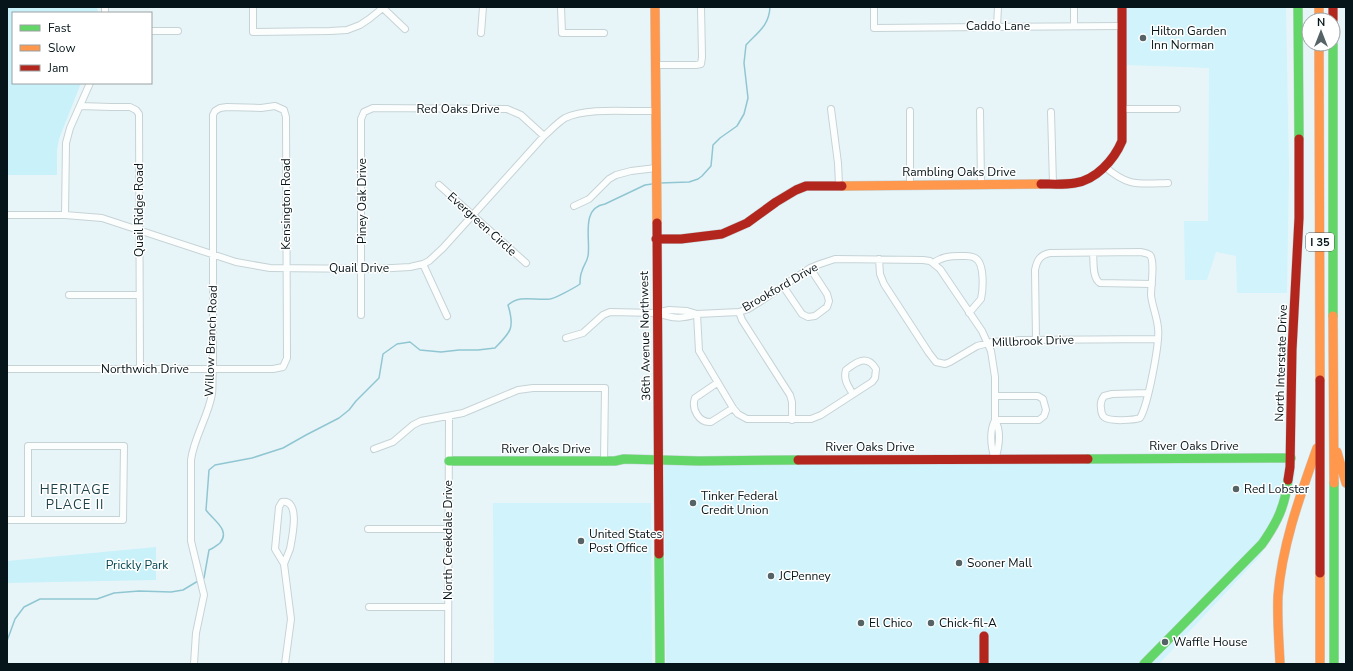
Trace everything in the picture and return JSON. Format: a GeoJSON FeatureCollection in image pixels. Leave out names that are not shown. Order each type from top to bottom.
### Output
{"type":"FeatureCollection","features":[{"type":"Feature","properties":{"kind":"main road","name":"36th Avenue Northwest"},"geometry":{"type":"LineString","coordinates":[[655,7],[655,202],[660,664]]}},
{"type":"Feature","properties":{"kind":"main road","name":"Rambling Oaks Drive"},"geometry":{"type":"LineString","coordinates":[[656,239],[683,239],[721,235],[802,188],[812,186],[1053,184],[1081,183],[1090,179],[1116,154],[1121,144],[1123,110],[1122,7]]}},
{"type":"Feature","properties":{"kind":"main road","name":"North Interstate Drive"},"geometry":{"type":"LineString","coordinates":[[1144,664],[1254,553],[1268,535],[1285,502],[1291,458],[1292,350],[1299,218],[1298,7]]}},
{"type":"Feature","properties":{"kind":"main road","name":"I 35"},"geometry":{"type":"LineString","coordinates":[[1319,52],[1320,664]]}},
{"type":"Feature","properties":{"kind":"main road","name":"I 35"},"geometry":{"type":"LineString","coordinates":[[1333,52],[1334,664]]}},
{"type":"Feature","properties":{"kind":"main road"},"geometry":{"type":"LineString","coordinates":[[1280,664],[1278,602],[1281,570],[1303,487],[1320,440]]}},
{"type":"Feature","properties":{"kind":"main road"},"geometry":{"type":"LineString","coordinates":[[1333,440],[1346,483]]}},
{"type":"Feature","properties":{"kind":"main road","name":"River Oaks Drive"},"geometry":{"type":"LineString","coordinates":[[448,461],[604,461],[624,459],[699,461],[1291,458]]}},
{"type":"Feature","properties":{"kind":"main road"},"geometry":{"type":"LineString","coordinates":[[984,636],[984,664]]}},
{"type":"Feature","properties":{"kind":"street"},"geometry":{"type":"LineString","coordinates":[[253,7],[253,32],[330,32],[347,30],[360,25],[383,8],[405,30]]}},
{"type":"Feature","properties":{"kind":"street"},"geometry":{"type":"LineString","coordinates":[[481,33],[482,7]]}},
{"type":"Feature","properties":{"kind":"street"},"geometry":{"type":"LineString","coordinates":[[561,7],[562,33],[604,33]]}},
{"type":"Feature","properties":{"kind":"street"},"geometry":{"type":"LineString","coordinates":[[655,65],[701,64],[701,7]]}},
{"type":"Feature","properties":{"kind":"street","name":"Caddo Lane"},"geometry":{"type":"LineString","coordinates":[[874,7],[874,28],[1122,26]]}},
{"type":"Feature","properties":{"kind":"street"},"geometry":{"type":"LineString","coordinates":[[998,7],[998,26]]}},
{"type":"Feature","properties":{"kind":"street"},"geometry":{"type":"LineString","coordinates":[[1074,7],[1074,26]]}},
{"type":"Feature","properties":{"kind":"street"},"geometry":{"type":"LineString","coordinates":[[152,31],[178,31]]}},
{"type":"Feature","properties":{"kind":"street"},"geometry":{"type":"LineString","coordinates":[[65,215],[65,148],[70,128],[90,84]]}},
{"type":"Feature","properties":{"kind":"street","name":"Quail Ridge Road"},"geometry":{"type":"LineString","coordinates":[[80,106],[130,106],[139,114],[140,369]]}},
{"type":"Feature","properties":{"kind":"street","name":"Kensington Road"},"geometry":{"type":"LineString","coordinates":[[218,110],[227,107],[261,108],[275,106],[282,108],[286,113],[287,358],[283,367]]}},
{"type":"Feature","properties":{"kind":"street","name":"Red Oaks Drive"},"geometry":{"type":"LineString","coordinates":[[364,112],[373,108],[507,109],[521,115],[544,136]]}},
{"type":"Feature","properties":{"kind":"street"},"geometry":{"type":"LineString","coordinates":[[832,109],[839,185]]}},
{"type":"Feature","properties":{"kind":"street"},"geometry":{"type":"LineString","coordinates":[[1123,110],[1177,109]]}},
{"type":"Feature","properties":{"kind":"street","name":"Willow Branch Road"},"geometry":{"type":"LineString","coordinates":[[194,664],[196,633],[204,600],[204,588],[191,541],[191,460],[193,448],[212,393],[213,115],[218,110]]}},
{"type":"Feature","properties":{"kind":"street","name":"Quail Drive"},"geometry":{"type":"LineString","coordinates":[[7,215],[65,215],[102,218],[257,267],[286,269],[402,268],[423,264],[429,261],[443,248],[544,136],[558,123],[576,114],[615,111],[655,111]]}},
{"type":"Feature","properties":{"kind":"street"},"geometry":{"type":"LineString","coordinates":[[910,111],[910,185]]}},
{"type":"Feature","properties":{"kind":"street"},"geometry":{"type":"LineString","coordinates":[[980,111],[981,184]]}},
{"type":"Feature","properties":{"kind":"street","name":"Piney Oak Drive"},"geometry":{"type":"LineString","coordinates":[[361,315],[361,119],[364,112]]}},
{"type":"Feature","properties":{"kind":"street"},"geometry":{"type":"LineString","coordinates":[[1052,112],[1053,184]]}},
{"type":"Feature","properties":{"kind":"street"},"geometry":{"type":"LineString","coordinates":[[1104,166],[1121,180],[1131,183],[1168,183]]}},
{"type":"Feature","properties":{"kind":"street"},"geometry":{"type":"LineString","coordinates":[[574,206],[589,199],[612,177],[631,171],[656,173]]}},
{"type":"Feature","properties":{"kind":"street","name":"Evergreen Circle"},"geometry":{"type":"LineString","coordinates":[[439,185],[526,263]]}},
{"type":"Feature","properties":{"kind":"street"},"geometry":{"type":"LineString","coordinates":[[1036,340],[1036,270],[1039,258],[1050,253],[1141,252],[1148,254],[1152,259],[1152,301],[1158,327],[1158,339],[1148,393],[1143,412],[1138,419],[1112,420],[1102,416],[1101,405],[1104,396],[1112,394],[1148,393]]}},
{"type":"Feature","properties":{"kind":"street"},"geometry":{"type":"LineString","coordinates":[[1093,253],[1095,276],[1096,280],[1100,283],[1152,284]]}},
{"type":"Feature","properties":{"kind":"street"},"geometry":{"type":"LineString","coordinates":[[969,313],[981,299],[982,267],[980,261],[971,256],[950,256],[933,263],[940,269],[969,313],[982,331],[993,359],[995,377],[995,420],[998,426],[999,448],[995,460]]}},
{"type":"Feature","properties":{"kind":"street","name":"Brookford Drive"},"geometry":{"type":"LineString","coordinates":[[566,338],[583,333],[607,313],[656,312],[670,318],[686,318],[697,314],[739,312],[748,309],[761,301],[810,268],[835,259],[923,260],[933,263]]}},
{"type":"Feature","properties":{"kind":"street","name":"Millbrook Drive"},"geometry":{"type":"LineString","coordinates":[[880,259],[880,274],[884,284],[936,362],[941,364],[947,363],[977,346],[987,343],[1020,340],[1158,339]]}},
{"type":"Feature","properties":{"kind":"street"},"geometry":{"type":"LineString","coordinates":[[423,264],[447,316]]}},
{"type":"Feature","properties":{"kind":"street"},"geometry":{"type":"LineString","coordinates":[[783,286],[802,314],[811,317],[821,312],[829,305],[829,298],[810,268]]}},
{"type":"Feature","properties":{"kind":"street"},"geometry":{"type":"LineString","coordinates":[[69,295],[139,295]]}},
{"type":"Feature","properties":{"kind":"street"},"geometry":{"type":"LineString","coordinates":[[739,312],[742,320],[790,395],[793,409],[792,420]]}},
{"type":"Feature","properties":{"kind":"street"},"geometry":{"type":"LineString","coordinates":[[697,314],[699,351],[717,383],[738,414],[748,419],[792,420],[815,418],[853,394],[875,378],[876,369],[866,360],[861,361],[846,370],[844,376],[845,380],[853,394]]}},
{"type":"Feature","properties":{"kind":"street","name":"Northwich Drive"},"geometry":{"type":"LineString","coordinates":[[7,369],[273,369],[283,367]]}},
{"type":"Feature","properties":{"kind":"street"},"geometry":{"type":"LineString","coordinates":[[717,383],[695,398],[694,404],[696,412],[702,420],[711,422],[733,408]]}},
{"type":"Feature","properties":{"kind":"street"},"geometry":{"type":"LineString","coordinates":[[374,449],[393,442],[413,425],[421,421],[449,417],[463,413],[509,393],[525,389],[605,388],[604,461]]}},
{"type":"Feature","properties":{"kind":"street"},"geometry":{"type":"LineString","coordinates":[[995,396],[1038,396],[1043,399],[1046,410],[1044,416],[1039,420],[995,420]]}},
{"type":"Feature","properties":{"kind":"street","name":"North Creekdale Drive"},"geometry":{"type":"LineString","coordinates":[[448,664],[449,417]]}},
{"type":"Feature","properties":{"kind":"street"},"geometry":{"type":"LineString","coordinates":[[7,520],[28,520],[123,520],[124,446],[28,446],[28,520]]}},
{"type":"Feature","properties":{"kind":"street"},"geometry":{"type":"LineString","coordinates":[[284,564],[289,550],[294,513],[292,506],[288,502],[282,502],[279,507],[275,549],[284,564],[292,619],[286,664]]}},
{"type":"Feature","properties":{"kind":"street"},"geometry":{"type":"LineString","coordinates":[[368,529],[448,529]]}},
{"type":"Feature","properties":{"kind":"street"},"geometry":{"type":"LineString","coordinates":[[369,607],[448,607]]}},
{"type":"Feature","properties":{"kind":"shaded area"},"geometry":{"type":"Polygon","coordinates":[[[1125,7],[1286,7],[1289,171],[1287,293],[1237,293],[1236,256],[1216,252],[1207,280],[1185,280],[1184,221],[1208,221],[1209,68],[1126,65],[1125,7]]]}},
{"type":"Feature","properties":{"kind":"shaded area","name":"Sooner Mall"},"geometry":{"type":"Polygon","coordinates":[[[1295,460],[1295,475],[1284,516],[1260,556],[1159,664],[666,664],[664,461],[1295,460]]]}},
{"type":"Feature","properties":{"kind":"shaded area"},"geometry":{"type":"Polygon","coordinates":[[[493,503],[651,503],[652,664],[494,664],[493,503]]]}},
{"type":"Feature","properties":{"kind":"green space"},"geometry":{"type":"Polygon","coordinates":[[[7,7],[97,7],[98,12],[12,12],[12,84],[81,84],[59,139],[57,150],[57,175],[7,175],[7,7]]]}},
{"type":"Feature","properties":{"kind":"green space","name":"Prickly Park"},"geometry":{"type":"Polygon","coordinates":[[[156,547],[156,580],[7,583],[7,561],[156,547]]]}},
{"type":"Feature","properties":{"kind":"waterway"},"geometry":{"type":"LineString","coordinates":[[660,183],[689,182],[698,179],[711,166],[713,145],[737,126],[744,114],[748,98],[744,63],[746,45],[765,24],[768,19],[770,7]]}},
{"type":"Feature","properties":{"kind":"waterway"},"geometry":{"type":"LineString","coordinates":[[201,579],[204,578],[209,550],[220,543],[223,538],[220,525],[206,510],[209,470],[215,465],[252,458],[283,448],[339,418],[349,410],[379,378],[383,354],[397,344],[410,342],[420,350],[441,352],[495,348],[505,338],[510,329],[511,319],[508,305],[523,299],[550,299],[565,293],[580,284],[581,274],[588,256],[588,226],[589,218],[592,212],[597,207],[645,185],[652,184]]}},
{"type":"Feature","properties":{"kind":"waterway"},"geometry":{"type":"LineString","coordinates":[[7,641],[15,619],[24,607],[40,599],[97,599],[114,593],[139,591],[171,592],[183,590],[198,581]]}},
{"type":"Feature","properties":{"kind":"traffic: fast"},"geometry":{"type":"LineString","coordinates":[[1298,7],[1299,139]]}},
{"type":"Feature","properties":{"kind":"traffic: fast"},"geometry":{"type":"LineString","coordinates":[[1333,52],[1333,316]]}},
{"type":"Feature","properties":{"kind":"traffic: fast"},"geometry":{"type":"LineString","coordinates":[[1088,459],[1291,458]]}},
{"type":"Feature","properties":{"kind":"traffic: fast"},"geometry":{"type":"LineString","coordinates":[[449,461],[615,461],[624,459],[699,461],[798,460]]}},
{"type":"Feature","properties":{"kind":"traffic: fast"},"geometry":{"type":"LineString","coordinates":[[1144,664],[1262,544],[1280,514],[1285,498],[1288,480]]}},
{"type":"Feature","properties":{"kind":"traffic: fast"},"geometry":{"type":"LineString","coordinates":[[1334,483],[1334,664]]}},
{"type":"Feature","properties":{"kind":"traffic: fast"},"geometry":{"type":"LineString","coordinates":[[659,554],[660,664]]}},
{"type":"Feature","properties":{"kind":"traffic: slow"},"geometry":{"type":"LineString","coordinates":[[655,7],[657,223]]}},
{"type":"Feature","properties":{"kind":"traffic: slow"},"geometry":{"type":"LineString","coordinates":[[1319,7],[1319,12]]}},
{"type":"Feature","properties":{"kind":"traffic: slow"},"geometry":{"type":"LineString","coordinates":[[1319,52],[1320,380]]}},
{"type":"Feature","properties":{"kind":"traffic: slow"},"geometry":{"type":"LineString","coordinates":[[842,186],[1041,184]]}},
{"type":"Feature","properties":{"kind":"traffic: slow"},"geometry":{"type":"LineString","coordinates":[[1333,316],[1334,483]]}},
{"type":"Feature","properties":{"kind":"traffic: slow"},"geometry":{"type":"LineString","coordinates":[[1280,664],[1278,596],[1283,558],[1304,484],[1317,448]]}},
{"type":"Feature","properties":{"kind":"traffic: slow"},"geometry":{"type":"LineString","coordinates":[[1337,452],[1346,483]]}},
{"type":"Feature","properties":{"kind":"traffic: slow"},"geometry":{"type":"LineString","coordinates":[[1320,573],[1320,664]]}},
{"type":"Feature","properties":{"kind":"traffic: jam"},"geometry":{"type":"LineString","coordinates":[[1041,184],[1071,184],[1090,178],[1109,162],[1119,148],[1122,141],[1122,7]]}},
{"type":"Feature","properties":{"kind":"traffic: jam"},"geometry":{"type":"LineString","coordinates":[[1333,7],[1333,12]]}},
{"type":"Feature","properties":{"kind":"traffic: jam"},"geometry":{"type":"LineString","coordinates":[[1288,480],[1290,467],[1292,350],[1299,218],[1299,139]]}},
{"type":"Feature","properties":{"kind":"traffic: jam"},"geometry":{"type":"LineString","coordinates":[[656,239],[681,239],[722,234],[747,223],[776,202],[796,190],[806,186],[842,186]]}},
{"type":"Feature","properties":{"kind":"traffic: jam"},"geometry":{"type":"LineString","coordinates":[[657,223],[659,554]]}},
{"type":"Feature","properties":{"kind":"traffic: jam"},"geometry":{"type":"LineString","coordinates":[[1320,380],[1320,573]]}},
{"type":"Feature","properties":{"kind":"traffic: jam"},"geometry":{"type":"LineString","coordinates":[[798,460],[1088,459]]}},
{"type":"Feature","properties":{"kind":"traffic: jam"},"geometry":{"type":"LineString","coordinates":[[984,636],[984,664]]}},
{"type":"Feature","properties":{"kind":"place","name":"Hilton Garden Inn Norman"},"geometry":{"type":"Point","coordinates":[1143,38]}},
{"type":"Feature","properties":{"kind":"place","name":"Red Lobster"},"geometry":{"type":"Point","coordinates":[1236,489]}},
{"type":"Feature","properties":{"kind":"place","name":"Tinker Federal Credit Union"},"geometry":{"type":"Point","coordinates":[693,503]}},
{"type":"Feature","properties":{"kind":"place","name":"United States Post Office"},"geometry":{"type":"Point","coordinates":[581,541]}},
{"type":"Feature","properties":{"kind":"place","name":"Sooner Mall"},"geometry":{"type":"Point","coordinates":[959,563]}},
{"type":"Feature","properties":{"kind":"place","name":"JCPenney"},"geometry":{"type":"Point","coordinates":[771,576]}},
{"type":"Feature","properties":{"kind":"place","name":"El Chico"},"geometry":{"type":"Point","coordinates":[861,623]}},
{"type":"Feature","properties":{"kind":"place","name":"Chick-fil-A"},"geometry":{"type":"Point","coordinates":[931,623]}},
{"type":"Feature","properties":{"kind":"place","name":"Waffle House"},"geometry":{"type":"Point","coordinates":[1165,642]}},
{"type":"Feature","properties":{"kind":"district","name":"HERITAGE PLACE II"},"geometry":{"type":"Point","coordinates":[75,496]}}]}
